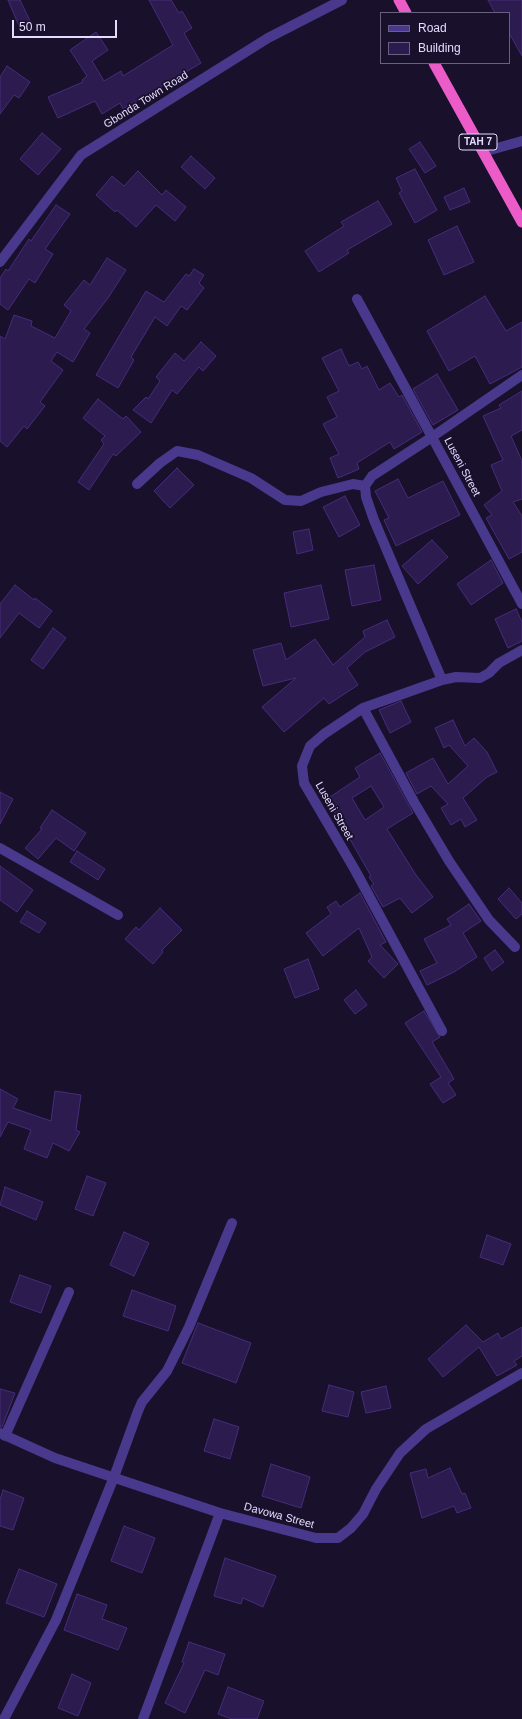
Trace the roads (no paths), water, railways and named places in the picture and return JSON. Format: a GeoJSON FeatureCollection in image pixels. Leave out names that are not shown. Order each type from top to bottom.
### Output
{"type":"FeatureCollection","features":[{"type":"Feature","properties":{"kind":"highway"},"geometry":{"type":"LineString","coordinates":[[399,0],[405,12]]}},
{"type":"Feature","properties":{"kind":"highway","name":"TAH 7"},"geometry":{"type":"LineString","coordinates":[[435,64],[522,222]]}},
{"type":"Feature","properties":{"kind":"street","name":"Gbonda Town Road"},"geometry":{"type":"LineString","coordinates":[[0,262],[81,155],[268,38],[342,0]]}},
{"type":"Feature","properties":{"kind":"street"},"geometry":{"type":"LineString","coordinates":[[484,152],[522,142]]}},
{"type":"Feature","properties":{"kind":"street"},"geometry":{"type":"LineString","coordinates":[[357,299],[432,437],[372,476],[365,486],[374,520],[442,680]]}},
{"type":"Feature","properties":{"kind":"street","name":"Luseni Street"},"geometry":{"type":"LineString","coordinates":[[522,375],[432,437],[522,604]]}},
{"type":"Feature","properties":{"kind":"street"},"geometry":{"type":"LineString","coordinates":[[137,484],[160,463],[177,451],[198,455],[251,478],[286,500],[301,501],[321,492],[353,484],[365,486]]}},
{"type":"Feature","properties":{"kind":"street","name":"Luseni Street"},"geometry":{"type":"LineString","coordinates":[[442,1031],[373,903],[304,783],[302,766],[310,746],[324,734],[364,708],[442,680],[456,677],[480,678],[489,673],[499,663],[522,650]]}},
{"type":"Feature","properties":{"kind":"street"},"geometry":{"type":"LineString","coordinates":[[364,708],[414,802],[449,861],[489,920],[515,948]]}},
{"type":"Feature","properties":{"kind":"street"},"geometry":{"type":"LineString","coordinates":[[0,848],[118,915]]}},
{"type":"Feature","properties":{"kind":"street"},"geometry":{"type":"LineString","coordinates":[[4,1719],[56,1620],[142,1402],[167,1371],[189,1327],[232,1223]]}},
{"type":"Feature","properties":{"kind":"street"},"geometry":{"type":"LineString","coordinates":[[3,1434],[69,1292]]}},
{"type":"Feature","properties":{"kind":"street","name":"Davowa Street"},"geometry":{"type":"LineString","coordinates":[[3,1434],[56,1458],[114,1476],[220,1513],[316,1538],[338,1538],[351,1528],[363,1514],[376,1489],[400,1452],[426,1429],[522,1373]]}},
{"type":"Feature","properties":{"kind":"street"},"geometry":{"type":"LineString","coordinates":[[143,1719],[220,1513]]}}]}
